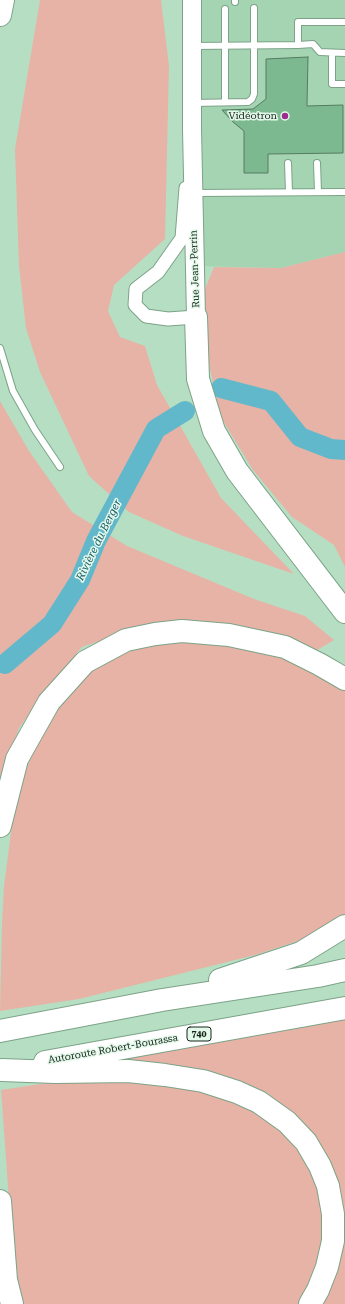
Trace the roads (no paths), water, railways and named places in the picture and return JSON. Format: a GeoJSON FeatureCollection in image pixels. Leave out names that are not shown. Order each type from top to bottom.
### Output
{"type":"FeatureCollection","features":[{"type":"Feature","properties":{"kind":"highway"},"geometry":{"type":"LineString","coordinates":[[0,14],[3,0]]}},
{"type":"Feature","properties":{"kind":"highway"},"geometry":{"type":"LineString","coordinates":[[196,317],[198,379],[214,432],[237,471],[345,612]]}},
{"type":"Feature","properties":{"kind":"highway"},"geometry":{"type":"LineString","coordinates":[[278,525],[345,595]]}},
{"type":"Feature","properties":{"kind":"highway"},"geometry":{"type":"LineString","coordinates":[[0,826],[18,759],[49,702],[84,662],[126,640],[154,634],[182,631],[229,635],[285,647],[345,679]]}},
{"type":"Feature","properties":{"kind":"highway"},"geometry":{"type":"LineString","coordinates":[[162,1000],[301,953],[345,926]]}},
{"type":"Feature","properties":{"kind":"highway"},"geometry":{"type":"LineString","coordinates":[[0,1031],[162,1000],[318,976],[345,970]]}},
{"type":"Feature","properties":{"kind":"highway","name":"Autoroute Robert-Bourassa"},"geometry":{"type":"LineString","coordinates":[[54,1066],[345,1008]]}},
{"type":"Feature","properties":{"kind":"highway"},"geometry":{"type":"LineString","coordinates":[[1,1070],[54,1066],[128,1071],[203,1081],[237,1092],[259,1102],[287,1122],[306,1142],[320,1166],[328,1186],[333,1214],[333,1241],[327,1267],[318,1290],[310,1304]]}},
{"type":"Feature","properties":{"kind":"highway"},"geometry":{"type":"LineString","coordinates":[[0,1201],[6,1280],[12,1304]]}},
{"type":"Feature","properties":{"kind":"street","name":"Rue Jean-Perrin"},"geometry":{"type":"LineString","coordinates":[[192,0],[192,129],[196,317],[168,319],[146,316],[135,306],[136,289],[158,272],[182,238],[192,129]]}},
{"type":"Feature","properties":{"kind":"lane"},"geometry":{"type":"LineString","coordinates":[[192,103],[248,102],[252,99],[254,94],[254,8]]}},
{"type":"Feature","properties":{"kind":"lane"},"geometry":{"type":"LineString","coordinates":[[225,9],[226,102]]}},
{"type":"Feature","properties":{"kind":"lane"},"geometry":{"type":"LineString","coordinates":[[298,44],[298,22],[345,22]]}},
{"type":"Feature","properties":{"kind":"lane"},"geometry":{"type":"LineString","coordinates":[[192,46],[313,44],[320,52],[345,53]]}},
{"type":"Feature","properties":{"kind":"lane"},"geometry":{"type":"LineString","coordinates":[[332,52],[332,84],[345,84]]}},
{"type":"Feature","properties":{"kind":"lane"},"geometry":{"type":"LineString","coordinates":[[288,163],[289,192]]}},
{"type":"Feature","properties":{"kind":"lane"},"geometry":{"type":"LineString","coordinates":[[317,163],[318,192]]}},
{"type":"Feature","properties":{"kind":"lane"},"geometry":{"type":"LineString","coordinates":[[193,193],[345,192]]}},
{"type":"Feature","properties":{"kind":"lane"},"geometry":{"type":"LineString","coordinates":[[0,348],[13,391],[35,430],[60,467]]}},
{"type":"Feature","properties":{"kind":"waterway","name":"Rivière du Berger"},"geometry":{"type":"LineString","coordinates":[[221,388],[271,401],[300,437],[331,449],[345,450]]}},
{"type":"Feature","properties":{"kind":"waterway","name":"Rivière du Berger"},"geometry":{"type":"LineString","coordinates":[[5,664],[52,624],[80,580],[96,541],[156,429],[185,411]]}},
{"type":"Feature","properties":{"kind":"place","name":"Vidéotron"},"geometry":{"type":"Point","coordinates":[285,116]}}]}
